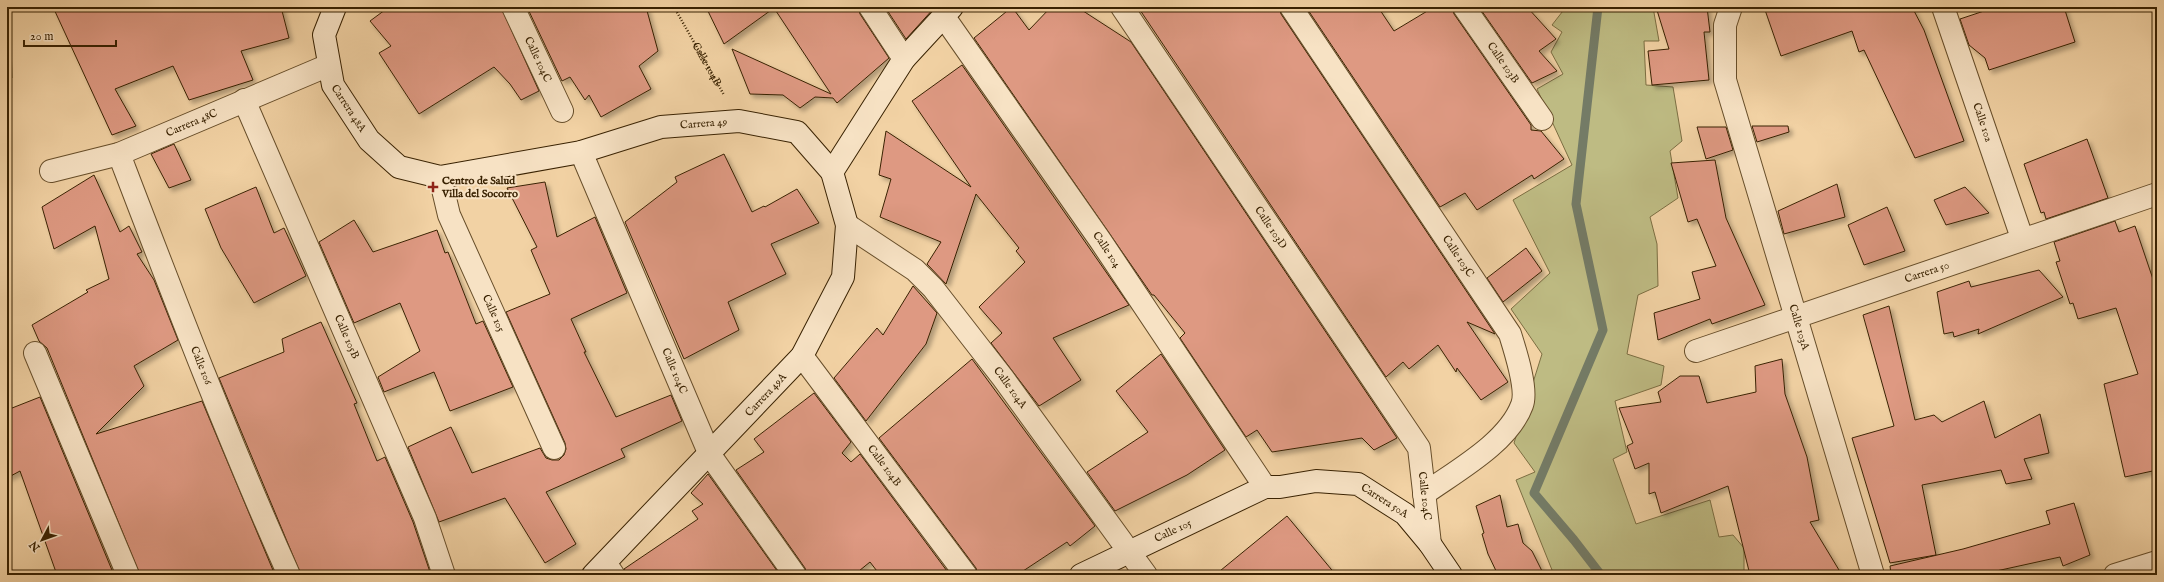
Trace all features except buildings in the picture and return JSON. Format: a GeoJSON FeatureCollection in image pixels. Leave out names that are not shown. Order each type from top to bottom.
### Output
{"type":"FeatureCollection","features":[{"type":"Feature","properties":{"kind":"street","name":"Carrera 48A"},"geometry":{"type":"LineString","coordinates":[[335,7],[324,36],[333,85],[369,140]]}},
{"type":"Feature","properties":{"kind":"street","name":"Calle 104C"},"geometry":{"type":"LineString","coordinates":[[513,7],[562,112]]}},
{"type":"Feature","properties":{"kind":"street"},"geometry":{"type":"LineString","coordinates":[[870,7],[904,59]]}},
{"type":"Feature","properties":{"kind":"street","name":"Calle 103D"},"geometry":{"type":"LineString","coordinates":[[1122,7],[1419,448]]}},
{"type":"Feature","properties":{"kind":"street","name":"Calle 103C"},"geometry":{"type":"LineString","coordinates":[[1292,7],[1510,334],[1521,368],[1523,404],[1505,434],[1424,494]]}},
{"type":"Feature","properties":{"kind":"street","name":"Calle 103B"},"geometry":{"type":"LineString","coordinates":[[1464,7],[1542,119]]}},
{"type":"Feature","properties":{"kind":"street","name":"Calle 103A"},"geometry":{"type":"LineString","coordinates":[[1731,7],[1725,25],[1725,80],[1873,575]]}},
{"type":"Feature","properties":{"kind":"street","name":"Calle 102"},"geometry":{"type":"LineString","coordinates":[[1943,7],[2022,238]]}},
{"type":"Feature","properties":{"kind":"street"},"geometry":{"type":"LineString","coordinates":[[832,172],[904,59],[948,12]]}},
{"type":"Feature","properties":{"kind":"street","name":"Calle 104"},"geometry":{"type":"LineString","coordinates":[[948,12],[1265,487]]}},
{"type":"Feature","properties":{"kind":"street","name":"Carrera 48C"},"geometry":{"type":"LineString","coordinates":[[51,171],[119,154],[329,65]]}},
{"type":"Feature","properties":{"kind":"street","name":"Calle 105B"},"geometry":{"type":"LineString","coordinates":[[244,100],[426,518],[444,575]]}},
{"type":"Feature","properties":{"kind":"street","name":"Carrera 49"},"geometry":{"type":"LineString","coordinates":[[369,140],[398,167],[440,177],[581,152],[661,127],[739,121],[797,132],[832,172]]}},
{"type":"Feature","properties":{"kind":"street","name":"Calle 104C"},"geometry":{"type":"LineString","coordinates":[[581,152],[710,454],[795,575]]}},
{"type":"Feature","properties":{"kind":"street","name":"Calle 106"},"geometry":{"type":"LineString","coordinates":[[119,154],[192,346],[252,492],[289,575]]}},
{"type":"Feature","properties":{"kind":"street","name":"Carrera 49A"},"geometry":{"type":"LineString","coordinates":[[606,570],[710,454],[802,356],[843,277],[847,225],[832,172]]}},
{"type":"Feature","properties":{"kind":"street","name":"Calle 105"},"geometry":{"type":"LineString","coordinates":[[440,177],[449,215],[554,448]]}},
{"type":"Feature","properties":{"kind":"street","name":"Carrera 50"},"geometry":{"type":"LineString","coordinates":[[1696,351],[2022,238],[2157,194]]}},
{"type":"Feature","properties":{"kind":"street","name":"Calle 104A"},"geometry":{"type":"LineString","coordinates":[[847,225],[915,270],[932,288],[1003,378],[1146,575]]}},
{"type":"Feature","properties":{"kind":"street"},"geometry":{"type":"LineString","coordinates":[[35,353],[128,575]]}},
{"type":"Feature","properties":{"kind":"street","name":"Calle 104B"},"geometry":{"type":"LineString","coordinates":[[802,356],[966,575]]}},
{"type":"Feature","properties":{"kind":"street","name":"Calle 104C"},"geometry":{"type":"LineString","coordinates":[[1419,448],[1430,544]]}},
{"type":"Feature","properties":{"kind":"street","name":"Carrera 50A"},"geometry":{"type":"LineString","coordinates":[[1265,487],[1280,487],[1316,481],[1358,484],[1405,514],[1430,544],[1451,575]]}},
{"type":"Feature","properties":{"kind":"street","name":"Calle 105"},"geometry":{"type":"LineString","coordinates":[[1081,575],[1265,487]]}},
{"type":"Feature","properties":{"kind":"street"},"geometry":{"type":"LineString","coordinates":[[2114,575],[2157,562]]}},
{"type":"Feature","properties":{"kind":"path","name":"Calle 104B"},"geometry":{"type":"LineString","coordinates":[[674,7],[739,121]]}},
{"type":"Feature","properties":{"kind":"shaded area"},"geometry":{"type":"Polygon","coordinates":[[[7,7],[10,7],[12,78],[7,80],[7,7]]]}},
{"type":"Feature","properties":{"kind":"shaded area"},"geometry":{"type":"Polygon","coordinates":[[[1566,7],[1653,7],[1659,41],[1644,41],[1646,85],[1673,87],[1682,141],[1670,151],[1678,198],[1650,217],[1657,244],[1658,286],[1638,295],[1627,354],[1664,366],[1661,385],[1615,401],[1627,452],[1613,459],[1636,524],[1710,500],[1719,537],[1733,535],[1744,548],[1744,575],[1554,575],[1516,480],[1535,472],[1514,443],[1542,354],[1511,309],[1550,273],[1513,200],[1572,165],[1537,89],[1563,74],[1551,52],[1562,32],[1552,25],[1566,7]]]}},
{"type":"Feature","properties":{"kind":"waterway"},"geometry":{"type":"LineString","coordinates":[[1598,7],[1576,204],[1603,330],[1534,493],[1574,540],[1601,575]]}},
{"type":"Feature","properties":{"kind":"place","name":"Centro de Salud Villa del Socorro"},"geometry":{"type":"Point","coordinates":[433,187]}}]}
